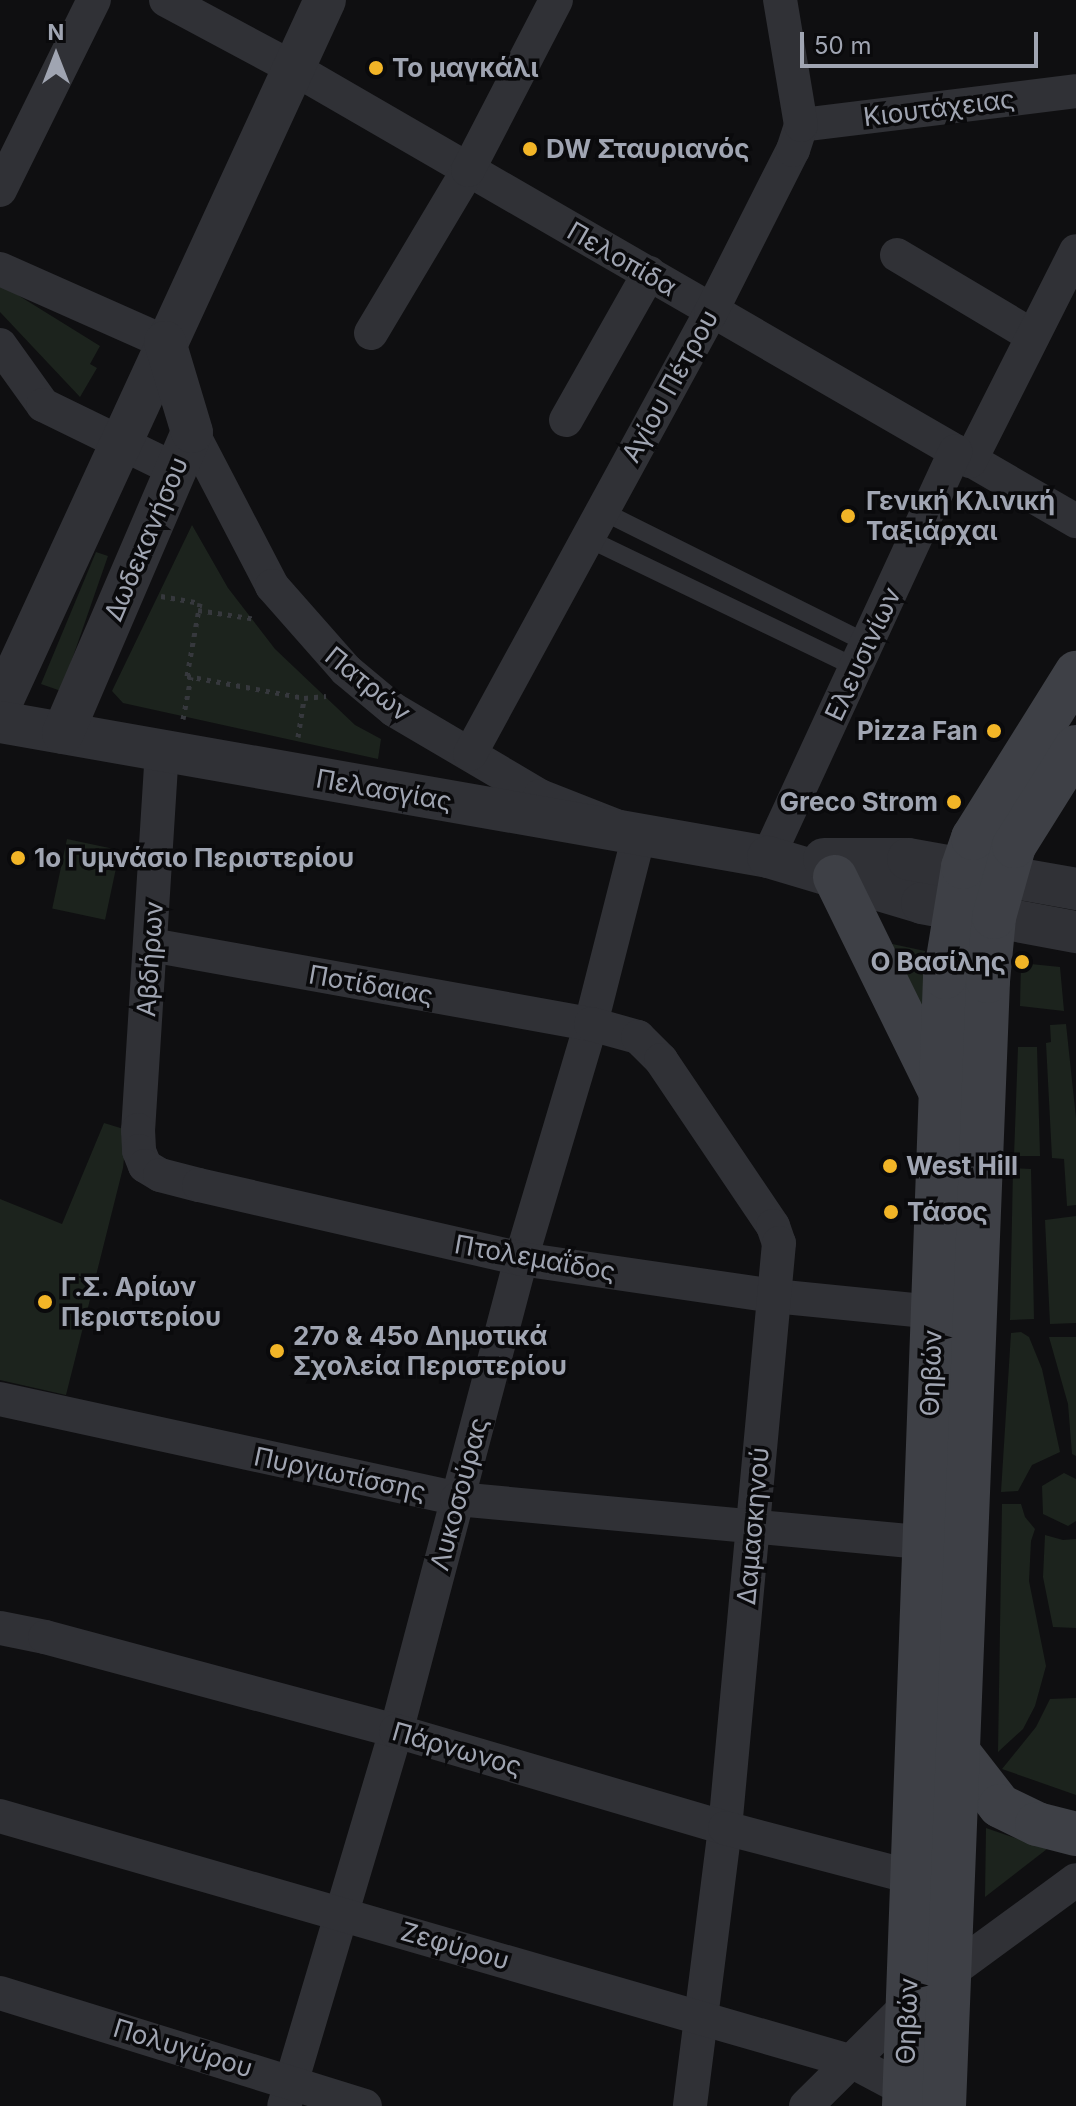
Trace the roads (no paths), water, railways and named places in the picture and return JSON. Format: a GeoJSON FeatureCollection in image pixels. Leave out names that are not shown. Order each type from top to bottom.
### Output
{"type":"FeatureCollection","features":[{"type":"Feature","properties":{"kind":"main road","name":"Θηβών"},"geometry":{"type":"LineString","coordinates":[[904,2098],[945,977],[974,913],[992,804],[1076,673]]}},
{"type":"Feature","properties":{"kind":"main road","name":"Θηβών"},"geometry":{"type":"LineString","coordinates":[[983,871],[1014,846],[1076,747]]}},
{"type":"Feature","properties":{"kind":"main road"},"geometry":{"type":"LineString","coordinates":[[835,877],[941,1095]]}},
{"type":"Feature","properties":{"kind":"main road","name":"Θηβών"},"geometry":{"type":"LineString","coordinates":[[944,2106],[988,981],[974,913]]}},
{"type":"Feature","properties":{"kind":"main road"},"geometry":{"type":"LineString","coordinates":[[958,1752],[1000,1806],[1037,1824],[1076,1834]]}},
{"type":"Feature","properties":{"kind":"street"},"geometry":{"type":"LineString","coordinates":[[0,190],[94,0]]}},
{"type":"Feature","properties":{"kind":"street","name":"Πελοπίδα"},"geometry":{"type":"LineString","coordinates":[[166,0],[293,68],[1076,521]]}},
{"type":"Feature","properties":{"kind":"street"},"geometry":{"type":"LineString","coordinates":[[0,706],[325,0]]}},
{"type":"Feature","properties":{"kind":"street"},"geometry":{"type":"LineString","coordinates":[[371,333],[468,170],[556,0]]}},
{"type":"Feature","properties":{"kind":"street"},"geometry":{"type":"LineString","coordinates":[[780,0],[801,125]]}},
{"type":"Feature","properties":{"kind":"street","name":"Κιουτάχειας"},"geometry":{"type":"LineString","coordinates":[[801,125],[1076,91]]}},
{"type":"Feature","properties":{"kind":"street","name":"Αγίου Πέτρου"},"geometry":{"type":"LineString","coordinates":[[470,754],[711,312],[793,150],[801,125]]}},
{"type":"Feature","properties":{"kind":"street","name":"Ελευσινίων"},"geometry":{"type":"LineString","coordinates":[[768,857],[863,656],[963,456],[1033,336],[1076,251]]}},
{"type":"Feature","properties":{"kind":"street"},"geometry":{"type":"LineString","coordinates":[[897,255],[1033,336]]}},
{"type":"Feature","properties":{"kind":"street"},"geometry":{"type":"LineString","coordinates":[[0,269],[165,342]]}},
{"type":"Feature","properties":{"kind":"street"},"geometry":{"type":"LineString","coordinates":[[566,420],[649,273]]}},
{"type":"Feature","properties":{"kind":"street","name":"Δωδεκανήσου"},"geometry":{"type":"LineString","coordinates":[[63,733],[192,432],[165,342]]}},
{"type":"Feature","properties":{"kind":"street"},"geometry":{"type":"LineString","coordinates":[[0,345],[43,405],[176,470]]}},
{"type":"Feature","properties":{"kind":"street","name":"Πατρών"},"geometry":{"type":"LineString","coordinates":[[192,432],[254,557],[305,626],[369,690],[394,710],[540,796],[639,835]]}},
{"type":"Feature","properties":{"kind":"street","name":"Πελασγίας"},"geometry":{"type":"LineString","coordinates":[[0,722],[768,857],[974,913],[1076,932]]}},
{"type":"Feature","properties":{"kind":"street","name":"Αβδήρων"},"geometry":{"type":"LineString","coordinates":[[145,1166],[138,1130],[162,750]]}},
{"type":"Feature","properties":{"kind":"street","name":"Λυκοσούρας"},"geometry":{"type":"LineString","coordinates":[[288,2094],[396,1731],[521,1259],[591,1024],[639,835]]}},
{"type":"Feature","properties":{"kind":"street","name":"Πελασγίας"},"geometry":{"type":"LineString","coordinates":[[768,857],[908,859],[1076,889]]}},
{"type":"Feature","properties":{"kind":"street","name":"Ποτίδαιας"},"geometry":{"type":"LineString","coordinates":[[151,945],[591,1024]]}},
{"type":"Feature","properties":{"kind":"street","name":"Δαμασκηνού"},"geometry":{"type":"LineString","coordinates":[[591,1024],[638,1037],[652,1048],[764,1214],[779,1243],[725,1828],[690,2106]]}},
{"type":"Feature","properties":{"kind":"street","name":"Πτολεμαΐδος"},"geometry":{"type":"LineString","coordinates":[[145,1166],[199,1185],[521,1259],[774,1296],[933,1312]]}},
{"type":"Feature","properties":{"kind":"street","name":"Πυργιωτίσσης"},"geometry":{"type":"LineString","coordinates":[[0,1399],[457,1499],[924,1542]]}},
{"type":"Feature","properties":{"kind":"street","name":"Πάρνωνος"},"geometry":{"type":"LineString","coordinates":[[0,1628],[45,1637],[396,1731],[725,1828],[912,1877]]}},
{"type":"Feature","properties":{"kind":"street","name":"Ζεφύρου"},"geometry":{"type":"LineString","coordinates":[[0,1816],[50,1833],[343,1913],[853,2062],[904,2098]]}},
{"type":"Feature","properties":{"kind":"street"},"geometry":{"type":"LineString","coordinates":[[949,1973],[1076,1880]]}},
{"type":"Feature","properties":{"kind":"street","name":"Πολυγύρου"},"geometry":{"type":"LineString","coordinates":[[0,1993],[288,2094],[365,2106]]}},
{"type":"Feature","properties":{"kind":"street"},"geometry":{"type":"LineString","coordinates":[[806,2106],[907,2006]]}},
{"type":"Feature","properties":{"kind":"lane"},"geometry":{"type":"LineString","coordinates":[[594,525],[863,656]]}},
{"type":"Feature","properties":{"kind":"lane"},"geometry":{"type":"LineString","coordinates":[[594,525],[863,656]]}},
{"type":"Feature","properties":{"kind":"place","name":"Το μαγκάλι"},"geometry":{"type":"Point","coordinates":[376,68]}},
{"type":"Feature","properties":{"kind":"place","name":"DW Σταυριανός"},"geometry":{"type":"Point","coordinates":[530,149]}},
{"type":"Feature","properties":{"kind":"place","name":"Γενική Κλινική Ταξιάρχαι"},"geometry":{"type":"Point","coordinates":[848,516]}},
{"type":"Feature","properties":{"kind":"place","name":"Pizza Fan"},"geometry":{"type":"Point","coordinates":[994,731]}},
{"type":"Feature","properties":{"kind":"place","name":"Greco Strom"},"geometry":{"type":"Point","coordinates":[954,802]}},
{"type":"Feature","properties":{"kind":"place","name":"1ο Γυμνάσιο Περιστερίου"},"geometry":{"type":"Point","coordinates":[18,858]}},
{"type":"Feature","properties":{"kind":"place","name":"Ο Βασίλης"},"geometry":{"type":"Point","coordinates":[1022,962]}},
{"type":"Feature","properties":{"kind":"place","name":"West Hill"},"geometry":{"type":"Point","coordinates":[890,1166]}},
{"type":"Feature","properties":{"kind":"place","name":"Τάσος"},"geometry":{"type":"Point","coordinates":[891,1212]}},
{"type":"Feature","properties":{"kind":"place","name":"Γ.Σ. Αρίων Περιστερίου"},"geometry":{"type":"Point","coordinates":[45,1302]}},
{"type":"Feature","properties":{"kind":"place","name":"27ο & 45ο Δημοτικά Σχολεία Περιστερίου"},"geometry":{"type":"Point","coordinates":[277,1351]}}]}
